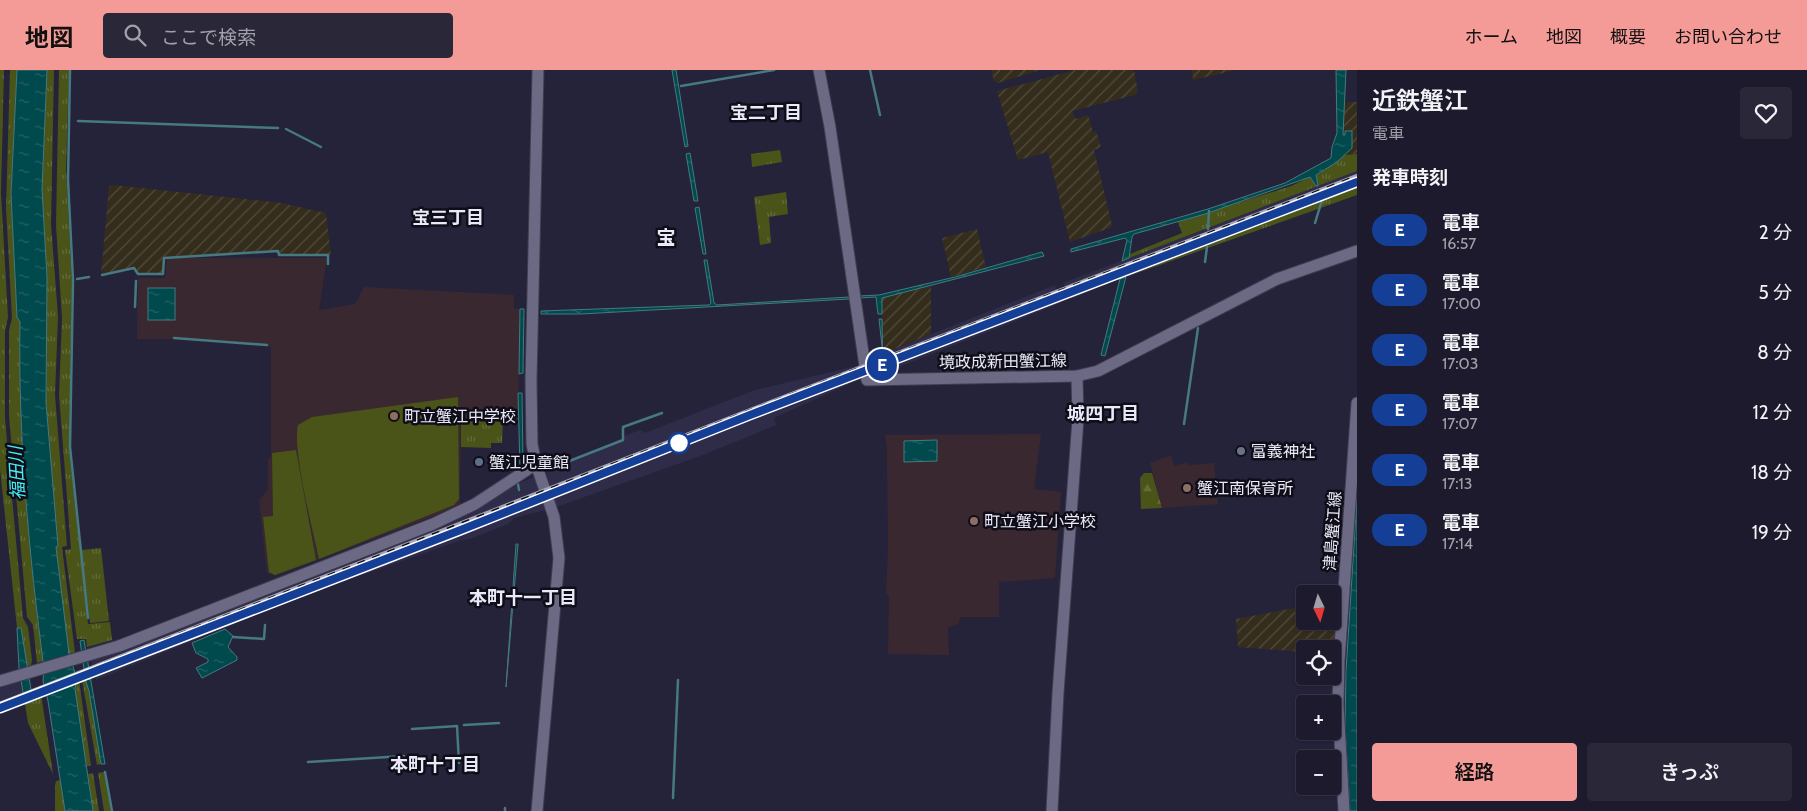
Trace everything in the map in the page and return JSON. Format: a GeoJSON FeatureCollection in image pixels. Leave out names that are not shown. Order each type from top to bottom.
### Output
{"type":"FeatureCollection","features":[{"type":"Feature","properties":{"kind":"street"},"geometry":{"type":"LineString","coordinates":[[536,811],[559,558],[554,518],[536,464],[532,444],[531,381],[538,70]]}},
{"type":"Feature","properties":{"kind":"street","name":"境政成新田蟹江線"},"geometry":{"type":"LineString","coordinates":[[819,70],[828,110],[867,380],[1077,376],[1078,419],[1058,693],[1052,811]]}},
{"type":"Feature","properties":{"kind":"street"},"geometry":{"type":"LineString","coordinates":[[1077,376],[1098,371],[1277,279],[1357,251]]}},
{"type":"Feature","properties":{"kind":"street","name":"津島蟹江線"},"geometry":{"type":"LineString","coordinates":[[1344,811],[1338,705],[1357,403]]}},
{"type":"Feature","properties":{"kind":"street"},"geometry":{"type":"LineString","coordinates":[[0,681],[28,671],[119,646],[433,524],[475,504],[536,464]]}},
{"type":"Feature","properties":{"kind":"shaded area"},"geometry":{"type":"Polygon","coordinates":[[[991,70],[1040,70],[998,83],[994,81],[991,70]]]}},
{"type":"Feature","properties":{"kind":"shaded area"},"geometry":{"type":"Polygon","coordinates":[[[1075,70],[1134,70],[1138,92],[1135,95],[1072,111],[1076,119],[1088,115],[1093,132],[1096,131],[1101,147],[1094,150],[1112,225],[1110,228],[1070,242],[1048,152],[1018,160],[997,91],[1075,70]]]}},
{"type":"Feature","properties":{"kind":"shaded area"},"geometry":{"type":"Polygon","coordinates":[[[1192,70],[1236,70],[1193,80],[1192,70]]]}},
{"type":"Feature","properties":{"kind":"shaded area"},"geometry":{"type":"Polygon","coordinates":[[[1345,102],[1357,102],[1357,154],[1345,155],[1352,148],[1345,135],[1342,135],[1345,102]]]}},
{"type":"Feature","properties":{"kind":"shaded area"},"geometry":{"type":"Polygon","coordinates":[[[1357,171],[1357,187],[1198,247],[1071,299],[1063,283],[1357,171]]]}},
{"type":"Feature","properties":{"kind":"shaded area"},"geometry":{"type":"Polygon","coordinates":[[[109,186],[281,203],[326,213],[331,255],[279,255],[278,250],[164,257],[162,273],[138,273],[135,267],[101,274],[109,186]]]}},
{"type":"Feature","properties":{"kind":"shaded area"},"geometry":{"type":"Polygon","coordinates":[[[977,229],[986,267],[951,277],[942,238],[977,229]]]}},
{"type":"Feature","properties":{"kind":"shaded area","name":"町立蟹江中学校"},"geometry":{"type":"Polygon","coordinates":[[[167,258],[327,258],[319,310],[355,304],[364,287],[514,295],[514,309],[520,309],[518,419],[461,419],[460,504],[437,515],[275,576],[267,573],[259,501],[268,489],[268,459],[271,456],[271,347],[196,339],[137,339],[138,278],[165,278],[167,258]]]}},
{"type":"Feature","properties":{"kind":"shaded area"},"geometry":{"type":"Polygon","coordinates":[[[1055,285],[1061,303],[883,373],[884,353],[1055,285]]]}},
{"type":"Feature","properties":{"kind":"shaded area"},"geometry":{"type":"Polygon","coordinates":[[[931,286],[931,334],[884,353],[881,298],[931,286]]]}},
{"type":"Feature","properties":{"kind":"shaded area"},"geometry":{"type":"Polygon","coordinates":[[[881,354],[880,373],[871,374],[868,359],[881,354]]]}},
{"type":"Feature","properties":{"kind":"shaded area"},"geometry":{"type":"Polygon","coordinates":[[[860,365],[860,379],[774,418],[776,425],[703,455],[556,507],[546,471],[624,440],[624,436],[640,430],[645,433],[752,391],[860,365]]]}},
{"type":"Feature","properties":{"kind":"shaded area","name":"町立蟹江小学校"},"geometry":{"type":"Polygon","coordinates":[[[1041,434],[1034,489],[1061,492],[1055,578],[999,582],[999,617],[960,617],[959,623],[948,628],[949,655],[888,654],[889,595],[886,595],[888,549],[887,448],[885,435],[1041,434]]]}},
{"type":"Feature","properties":{"kind":"shaded area","name":"蟹江南保育所"},"geometry":{"type":"Polygon","coordinates":[[[1171,455],[1174,466],[1188,462],[1189,465],[1214,463],[1218,504],[1162,508],[1150,463],[1171,455]]]}},
{"type":"Feature","properties":{"kind":"shaded area"},"geometry":{"type":"Polygon","coordinates":[[[534,477],[546,510],[514,518],[508,524],[470,539],[459,541],[308,594],[96,680],[91,659],[440,526],[488,503],[488,501],[517,485],[517,491],[520,489],[520,483],[534,477]]]}},
{"type":"Feature","properties":{"kind":"shaded area"},"geometry":{"type":"Polygon","coordinates":[[[1296,608],[1296,630],[1337,630],[1337,640],[1296,640],[1296,651],[1238,647],[1236,619],[1296,608]]]}},
{"type":"Feature","properties":{"kind":"shaded area"},"geometry":{"type":"Polygon","coordinates":[[[21,680],[25,704],[0,714],[0,688],[21,680]]]}},
{"type":"Feature","properties":{"kind":"green space"},"geometry":{"type":"Polygon","coordinates":[[[0,70],[4,70],[1,193],[8,317],[5,331],[5,419],[23,618],[28,627],[32,660],[31,665],[27,666],[21,628],[17,628],[0,469],[0,70]]]}},
{"type":"Feature","properties":{"kind":"green space"},"geometry":{"type":"Polygon","coordinates":[[[10,70],[17,70],[11,194],[17,317],[20,322],[22,450],[33,577],[43,661],[37,663],[33,625],[27,617],[9,416],[9,331],[12,318],[6,208],[10,70]]]}},
{"type":"Feature","properties":{"kind":"green space"},"geometry":{"type":"Polygon","coordinates":[[[47,70],[54,70],[51,224],[58,316],[55,395],[67,546],[62,547],[75,653],[69,654],[56,547],[58,546],[46,403],[47,278],[42,189],[47,70]]]}},
{"type":"Feature","properties":{"kind":"green space"},"geometry":{"type":"Polygon","coordinates":[[[59,70],[69,70],[66,169],[72,282],[69,448],[88,624],[110,622],[112,640],[87,647],[86,639],[77,639],[65,550],[71,549],[59,395],[62,318],[56,225],[59,70]]]}},
{"type":"Feature","properties":{"kind":"green space"},"geometry":{"type":"Polygon","coordinates":[[[780,150],[782,162],[752,167],[751,154],[780,150]]]}},
{"type":"Feature","properties":{"kind":"green space"},"geometry":{"type":"Polygon","coordinates":[[[1357,154],[1357,171],[1129,258],[1130,254],[1182,233],[1178,222],[1291,186],[1310,177],[1316,186],[1318,185],[1316,176],[1345,155],[1357,154]]]}},
{"type":"Feature","properties":{"kind":"green space"},"geometry":{"type":"Polygon","coordinates":[[[1357,187],[1357,195],[1126,277],[1357,187]]]}},
{"type":"Feature","properties":{"kind":"green space"},"geometry":{"type":"Polygon","coordinates":[[[786,192],[788,214],[769,217],[771,243],[760,245],[754,197],[786,192]]]}},
{"type":"Feature","properties":{"kind":"green space"},"geometry":{"type":"Polygon","coordinates":[[[458,397],[459,499],[454,505],[319,559],[300,471],[298,425],[312,417],[458,397]]]}},
{"type":"Feature","properties":{"kind":"green space"},"geometry":{"type":"Polygon","coordinates":[[[461,419],[503,419],[502,443],[491,443],[491,448],[461,447],[461,419]]]}},
{"type":"Feature","properties":{"kind":"green space"},"geometry":{"type":"Polygon","coordinates":[[[296,450],[316,560],[275,575],[269,572],[263,517],[273,516],[272,453],[296,450]]]}},
{"type":"Feature","properties":{"kind":"green space"},"geometry":{"type":"Polygon","coordinates":[[[1144,473],[1152,473],[1162,508],[1141,509],[1140,478],[1144,473]]]}},
{"type":"Feature","properties":{"kind":"green space"},"geometry":{"type":"Polygon","coordinates":[[[101,548],[109,621],[90,623],[81,550],[101,548]]]}},
{"type":"Feature","properties":{"kind":"green space"},"geometry":{"type":"Polygon","coordinates":[[[85,678],[89,691],[101,764],[97,765],[82,680],[85,678]]]}},
{"type":"Feature","properties":{"kind":"green space"},"geometry":{"type":"Polygon","coordinates":[[[77,679],[79,680],[91,766],[87,766],[76,711],[77,679]]]}},
{"type":"Feature","properties":{"kind":"green space"},"geometry":{"type":"Polygon","coordinates":[[[41,694],[53,774],[28,723],[25,704],[32,702],[32,698],[41,694]]]}},
{"type":"Feature","properties":{"kind":"green space"},"geometry":{"type":"Polygon","coordinates":[[[104,772],[111,811],[104,811],[98,773],[104,772]]]}},
{"type":"Feature","properties":{"kind":"green space"},"geometry":{"type":"Polygon","coordinates":[[[93,773],[99,811],[93,811],[88,774],[93,773]]]}},
{"type":"Feature","properties":{"kind":"green space"},"geometry":{"type":"Polygon","coordinates":[[[61,780],[65,811],[55,811],[55,785],[56,781],[61,780]]]}},
{"type":"Feature","properties":{"kind":"water"},"geometry":{"type":"Polygon","coordinates":[[[17,70],[47,70],[42,189],[47,278],[46,403],[58,546],[56,547],[69,654],[77,679],[75,689],[93,811],[65,811],[48,701],[43,681],[44,669],[29,540],[23,453],[20,322],[17,317],[11,194],[17,70]]]}},
{"type":"Feature","properties":{"kind":"water"},"geometry":{"type":"Polygon","coordinates":[[[672,70],[676,70],[688,146],[685,147],[672,70]]]}},
{"type":"Feature","properties":{"kind":"water"},"geometry":{"type":"Polygon","coordinates":[[[1336,70],[1346,70],[1343,135],[1345,135],[1345,131],[1352,131],[1352,148],[1337,162],[1316,175],[1318,186],[1310,177],[1205,214],[1134,234],[1129,258],[1122,261],[1127,240],[1125,238],[1071,252],[1071,249],[1208,209],[1285,183],[1331,158],[1332,147],[1337,133],[1336,70]]]}},
{"type":"Feature","properties":{"kind":"water"},"geometry":{"type":"Polygon","coordinates":[[[690,153],[698,201],[694,201],[686,154],[690,153]]]}},
{"type":"Feature","properties":{"kind":"water"},"geometry":{"type":"Polygon","coordinates":[[[699,207],[706,254],[703,254],[695,208],[699,207]]]}},
{"type":"Feature","properties":{"kind":"water"},"geometry":{"type":"Polygon","coordinates":[[[1042,252],[1044,256],[882,298],[882,314],[878,314],[876,297],[859,298],[859,296],[879,295],[955,277],[1042,252]]]}},
{"type":"Feature","properties":{"kind":"water"},"geometry":{"type":"Polygon","coordinates":[[[704,260],[707,260],[714,303],[717,305],[849,297],[849,299],[581,314],[541,314],[541,311],[709,305],[711,303],[704,260]]]}},
{"type":"Feature","properties":{"kind":"water"},"geometry":{"type":"Polygon","coordinates":[[[1126,277],[1105,356],[1101,355],[1120,279],[1126,277]]]}},
{"type":"Feature","properties":{"kind":"water"},"geometry":{"type":"Polygon","coordinates":[[[148,288],[175,288],[175,320],[148,320],[148,288]]]}},
{"type":"Feature","properties":{"kind":"water"},"geometry":{"type":"Polygon","coordinates":[[[520,309],[524,309],[523,373],[519,374],[520,309]]]}},
{"type":"Feature","properties":{"kind":"water"},"geometry":{"type":"Polygon","coordinates":[[[879,319],[882,319],[883,373],[880,373],[882,346],[879,319]]]}},
{"type":"Feature","properties":{"kind":"water"},"geometry":{"type":"Polygon","coordinates":[[[518,393],[522,393],[523,464],[520,469],[518,393]]]}},
{"type":"Feature","properties":{"kind":"water"},"geometry":{"type":"Polygon","coordinates":[[[937,440],[937,461],[904,462],[904,441],[937,440]]]}},
{"type":"Feature","properties":{"kind":"water"},"geometry":{"type":"Polygon","coordinates":[[[1357,498],[1357,811],[1350,811],[1345,728],[1346,671],[1357,498]]]}},
{"type":"Feature","properties":{"kind":"water"},"geometry":{"type":"Polygon","coordinates":[[[516,544],[518,544],[506,687],[516,544]]]}},
{"type":"Feature","properties":{"kind":"water"},"geometry":{"type":"Polygon","coordinates":[[[17,628],[21,628],[33,702],[25,704],[19,668],[17,628]]]}},
{"type":"Feature","properties":{"kind":"water"},"geometry":{"type":"Polygon","coordinates":[[[225,629],[233,636],[228,647],[237,657],[237,660],[202,678],[196,668],[208,662],[208,659],[196,653],[192,643],[225,629]]]}},
{"type":"Feature","properties":{"kind":"water"},"geometry":{"type":"Polygon","coordinates":[[[84,640],[105,764],[101,764],[86,682],[80,641],[84,640]]]}},
{"type":"Feature","properties":{"kind":"waterway"},"geometry":{"type":"LineString","coordinates":[[70,70],[68,180],[73,280],[70,447],[88,618]]}},
{"type":"Feature","properties":{"kind":"waterway"},"geometry":{"type":"LineString","coordinates":[[681,86],[774,70]]}},
{"type":"Feature","properties":{"kind":"waterway"},"geometry":{"type":"LineString","coordinates":[[870,70],[880,115]]}},
{"type":"Feature","properties":{"kind":"waterway"},"geometry":{"type":"LineString","coordinates":[[78,121],[278,128]]}},
{"type":"Feature","properties":{"kind":"waterway"},"geometry":{"type":"LineString","coordinates":[[286,129],[321,147]]}},
{"type":"Feature","properties":{"kind":"waterway"},"geometry":{"type":"LineString","coordinates":[[1315,223],[1322,200]]}},
{"type":"Feature","properties":{"kind":"waterway"},"geometry":{"type":"LineString","coordinates":[[1208,229],[1209,211]]}},
{"type":"Feature","properties":{"kind":"waterway"},"geometry":{"type":"LineString","coordinates":[[1205,262],[1207,247]]}},
{"type":"Feature","properties":{"kind":"waterway"},"geometry":{"type":"LineString","coordinates":[[102,275],[134,268],[138,274],[163,274],[164,258],[278,251],[279,255],[328,255],[328,264]]}},
{"type":"Feature","properties":{"kind":"waterway"},"geometry":{"type":"LineString","coordinates":[[77,279],[89,277]]}},
{"type":"Feature","properties":{"kind":"waterway"},"geometry":{"type":"LineString","coordinates":[[135,307],[136,281]]}},
{"type":"Feature","properties":{"kind":"waterway"},"geometry":{"type":"LineString","coordinates":[[1184,424],[1198,328]]}},
{"type":"Feature","properties":{"kind":"waterway"},"geometry":{"type":"LineString","coordinates":[[174,338],[267,345]]}},
{"type":"Feature","properties":{"kind":"waterway"},"geometry":{"type":"LineString","coordinates":[[549,469],[623,440],[623,427],[662,413]]}},
{"type":"Feature","properties":{"kind":"waterway"},"geometry":{"type":"LineString","coordinates":[[518,484],[519,490]]}},
{"type":"Feature","properties":{"kind":"waterway"},"geometry":{"type":"LineString","coordinates":[[233,637],[264,639],[265,625]]}},
{"type":"Feature","properties":{"kind":"waterway"},"geometry":{"type":"LineString","coordinates":[[673,798],[678,680]]}},
{"type":"Feature","properties":{"kind":"waterway"},"geometry":{"type":"LineString","coordinates":[[464,725],[499,723]]}},
{"type":"Feature","properties":{"kind":"waterway"},"geometry":{"type":"LineString","coordinates":[[412,729],[457,726],[459,763]]}},
{"type":"Feature","properties":{"kind":"waterway"},"geometry":{"type":"LineString","coordinates":[[308,762],[404,756]]}},
{"type":"Feature","properties":{"kind":"waterway"},"geometry":{"type":"LineString","coordinates":[[105,772],[112,811]]}},
{"type":"Feature","properties":{"kind":"railway"},"geometry":{"type":"LineString","coordinates":[[0,704],[748,411],[1357,176]]}},
{"type":"Feature","properties":{"kind":"train","name":"E"},"geometry":{"type":"LineString","coordinates":[[0,708],[458,531],[750,415],[1357,182]]}},
{"type":"Feature","properties":{"kind":"place","name":"町立蟹江中学校"},"geometry":{"type":"Point","coordinates":[394,416]}},
{"type":"Feature","properties":{"kind":"place","name":"富義神社"},"geometry":{"type":"Point","coordinates":[1241,451]}},
{"type":"Feature","properties":{"kind":"place","name":"蟹江児童館"},"geometry":{"type":"Point","coordinates":[479,462]}},
{"type":"Feature","properties":{"kind":"place","name":"蟹江南保育所"},"geometry":{"type":"Point","coordinates":[1187,488]}},
{"type":"Feature","properties":{"kind":"place","name":"町立蟹江小学校"},"geometry":{"type":"Point","coordinates":[974,521]}},
{"type":"Feature","properties":{"kind":"district","name":"宝二丁目"},"geometry":{"type":"Point","coordinates":[766,113]}},
{"type":"Feature","properties":{"kind":"district","name":"宝三丁目"},"geometry":{"type":"Point","coordinates":[448,218]}},
{"type":"Feature","properties":{"kind":"district","name":"宝"},"geometry":{"type":"Point","coordinates":[666,237]}},
{"type":"Feature","properties":{"kind":"district","name":"城四丁目"},"geometry":{"type":"Point","coordinates":[1103,414]}},
{"type":"Feature","properties":{"kind":"district","name":"本町十一丁目"},"geometry":{"type":"Point","coordinates":[523,598]}},
{"type":"Feature","properties":{"kind":"district","name":"本町十丁目"},"geometry":{"type":"Point","coordinates":[435,765]}},
{"type":"Feature","properties":{"kind":"water label","name":"福田川"},"geometry":{"type":"Point","coordinates":[17,473]}}]}
